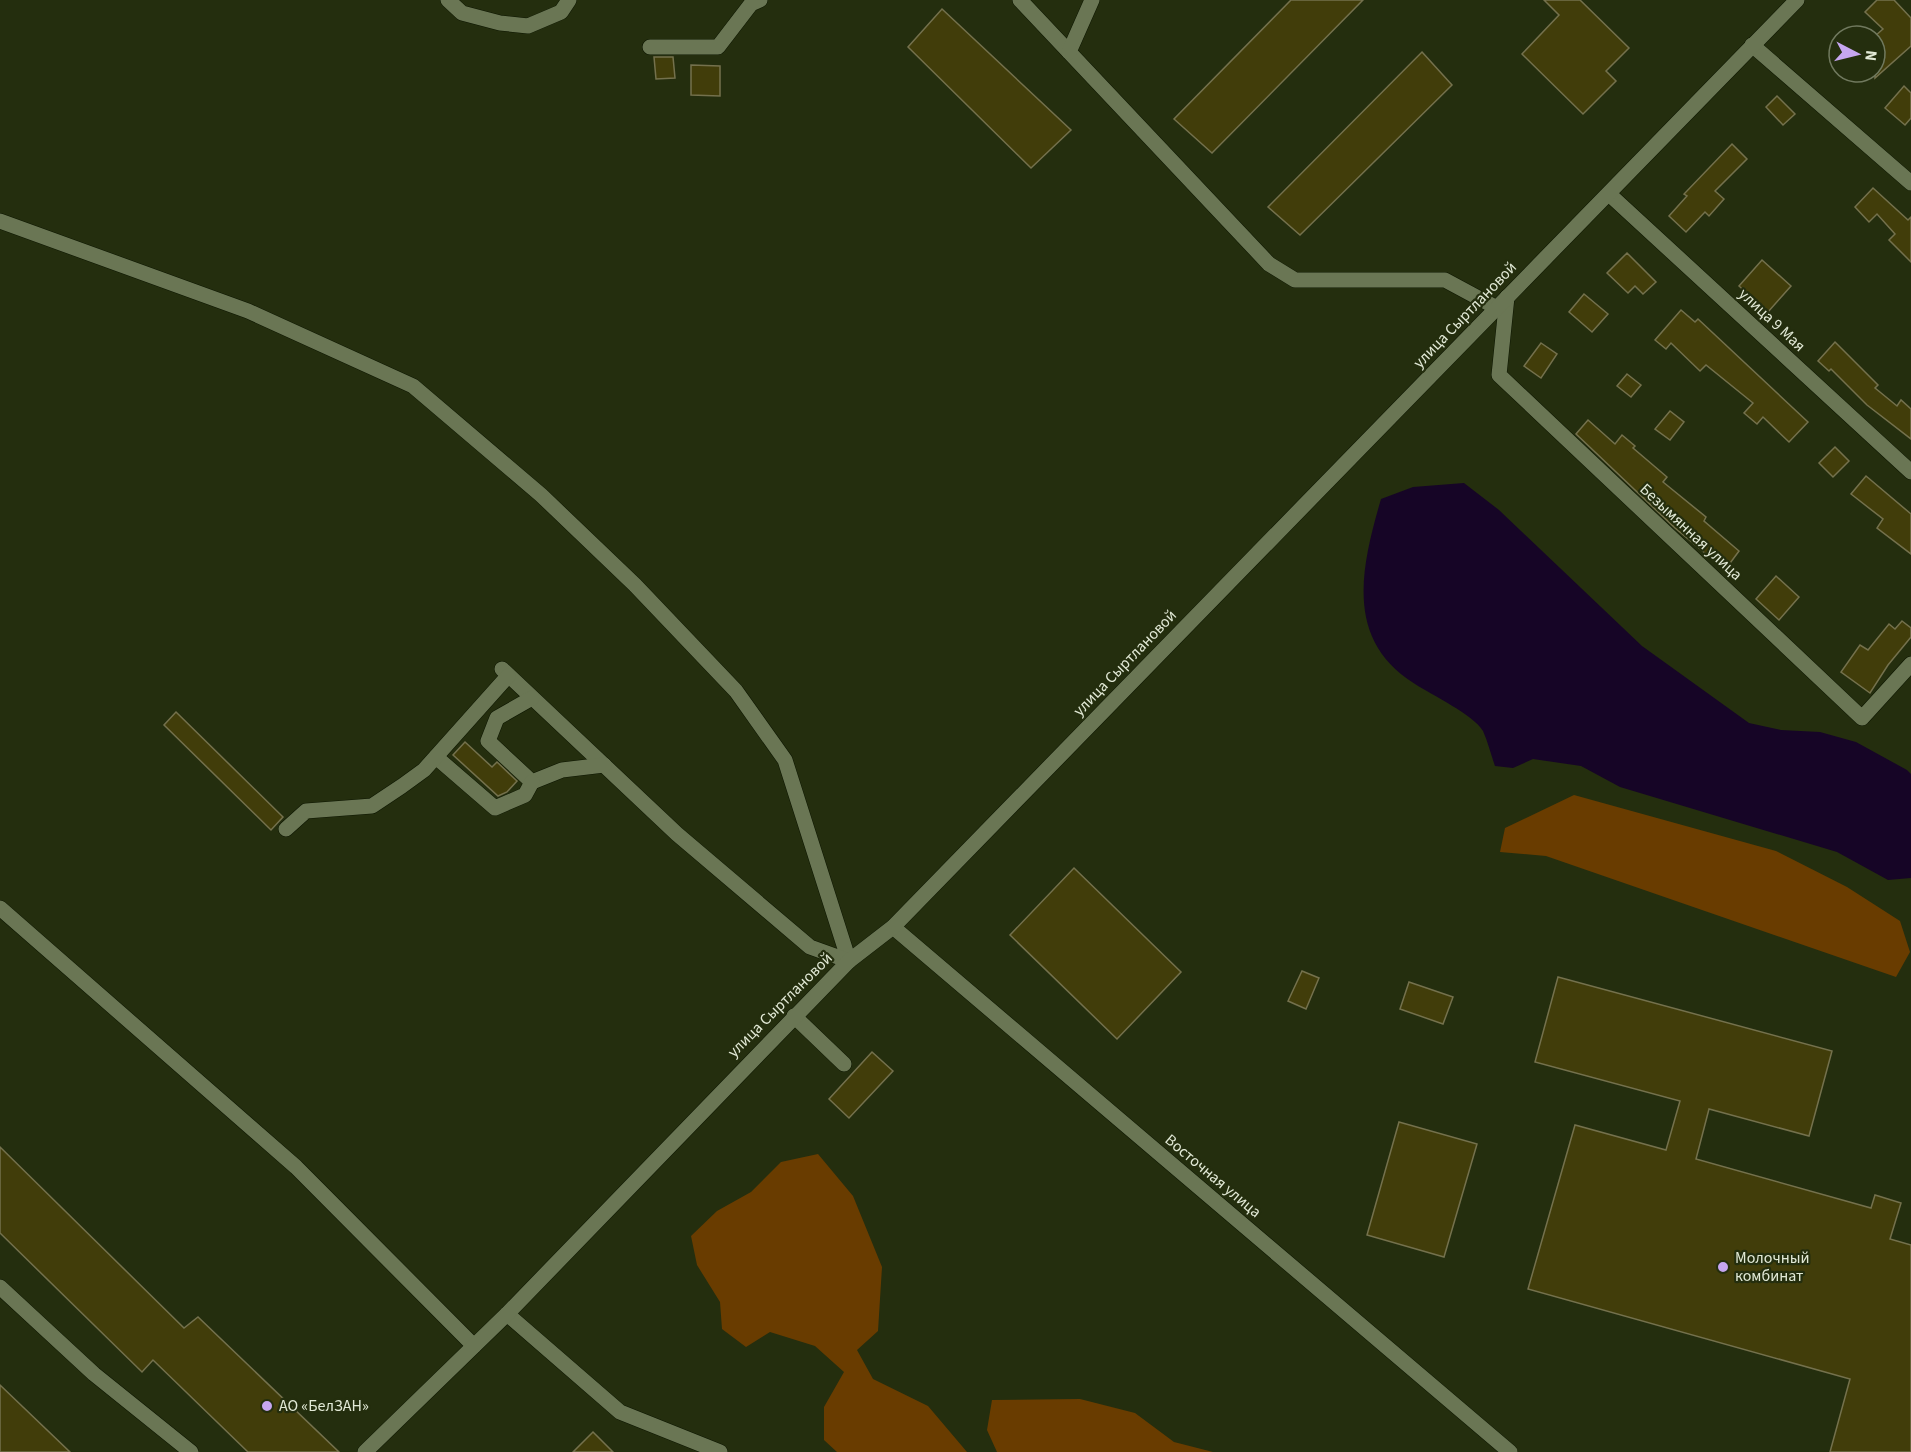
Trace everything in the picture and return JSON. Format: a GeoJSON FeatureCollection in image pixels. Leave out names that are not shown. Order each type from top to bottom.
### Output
{"type":"FeatureCollection","features":[{"type":"Feature","properties":{"kind":"street"},"geometry":{"type":"LineString","coordinates":[[448,0],[462,13],[500,23],[528,26],[561,12],[569,0]]}},
{"type":"Feature","properties":{"kind":"street"},"geometry":{"type":"LineString","coordinates":[[650,47],[718,47],[751,4],[760,0]]}},
{"type":"Feature","properties":{"kind":"street"},"geometry":{"type":"LineString","coordinates":[[1020,0],[1269,264],[1295,280],[1445,280],[1502,303]]}},
{"type":"Feature","properties":{"kind":"street"},"geometry":{"type":"LineString","coordinates":[[1069,52],[1092,0]]}},
{"type":"Feature","properties":{"kind":"street","name":"улица Сыртлановой"},"geometry":{"type":"LineString","coordinates":[[365,1452],[507,1314],[849,961],[893,927],[1797,0]]}},
{"type":"Feature","properties":{"kind":"street"},"geometry":{"type":"LineString","coordinates":[[1752,45],[1911,183]]}},
{"type":"Feature","properties":{"kind":"street","name":"улица 9 Мая"},"geometry":{"type":"LineString","coordinates":[[1609,194],[1911,472]]}},
{"type":"Feature","properties":{"kind":"street"},"geometry":{"type":"LineString","coordinates":[[0,221],[248,311],[413,386],[541,495],[635,585],[736,691],[785,760],[849,961]]}},
{"type":"Feature","properties":{"kind":"street","name":"Безымянная улица"},"geometry":{"type":"LineString","coordinates":[[1502,303],[1499,375],[1862,718],[1911,664]]}},
{"type":"Feature","properties":{"kind":"street"},"geometry":{"type":"LineString","coordinates":[[286,829],[306,811],[372,806],[424,770],[505,672],[677,834],[810,947],[849,961]]}},
{"type":"Feature","properties":{"kind":"street"},"geometry":{"type":"LineString","coordinates":[[532,698],[497,718],[488,741],[532,783]]}},
{"type":"Feature","properties":{"kind":"street"},"geometry":{"type":"LineString","coordinates":[[436,756],[495,808],[525,795],[532,783],[562,770],[604,765]]}},
{"type":"Feature","properties":{"kind":"street"},"geometry":{"type":"LineString","coordinates":[[0,908],[296,1167],[474,1346]]}},
{"type":"Feature","properties":{"kind":"street","name":"Восточная улица"},"geometry":{"type":"LineString","coordinates":[[893,927],[1510,1452]]}},
{"type":"Feature","properties":{"kind":"street"},"geometry":{"type":"LineString","coordinates":[[794,1016],[844,1064]]}},
{"type":"Feature","properties":{"kind":"street"},"geometry":{"type":"LineString","coordinates":[[0,1287],[94,1374],[191,1452]]}},
{"type":"Feature","properties":{"kind":"street"},"geometry":{"type":"LineString","coordinates":[[507,1314],[620,1412],[720,1452]]}},
{"type":"Feature","properties":{"kind":"shaded area"},"geometry":{"type":"Polygon","coordinates":[[[1464,483],[1499,510],[1642,646],[1749,723],[1781,730],[1820,732],[1856,742],[1907,770],[1911,774],[1911,878],[1888,880],[1837,852],[1620,787],[1581,766],[1533,759],[1513,768],[1495,766],[1483,731],[1471,718],[1415,684],[1392,666],[1377,646],[1368,624],[1364,601],[1364,576],[1368,551],[1381,499],[1413,487],[1464,483]]]}},
{"type":"Feature","properties":{"kind":"shaded area"},"geometry":{"type":"Polygon","coordinates":[[[1574,795],[1776,851],[1847,887],[1900,921],[1910,952],[1896,977],[1546,856],[1500,852],[1505,828],[1574,795]]]}},
{"type":"Feature","properties":{"kind":"shaded area"},"geometry":{"type":"Polygon","coordinates":[[[818,1154],[853,1196],[882,1267],[878,1331],[857,1350],[873,1379],[928,1406],[967,1452],[837,1452],[824,1440],[824,1407],[844,1372],[815,1346],[770,1332],[746,1347],[722,1329],[720,1302],[697,1265],[691,1236],[717,1211],[751,1192],[781,1162],[818,1154]]]}},
{"type":"Feature","properties":{"kind":"shaded area"},"geometry":{"type":"Polygon","coordinates":[[[1080,1399],[1135,1413],[1174,1442],[1213,1452],[997,1452],[987,1430],[992,1400],[1080,1399]]]}},
{"type":"Feature","properties":{"kind":"building"},"geometry":{"type":"Polygon","coordinates":[[[1291,0],[1363,0],[1212,153],[1174,119],[1291,0]]]}},
{"type":"Feature","properties":{"kind":"building"},"geometry":{"type":"Polygon","coordinates":[[[1544,0],[1580,0],[1629,48],[1606,71],[1616,81],[1583,114],[1522,54],[1559,15],[1544,0]]]}},
{"type":"Feature","properties":{"kind":"building"},"geometry":{"type":"Polygon","coordinates":[[[1877,0],[1894,0],[1911,18],[1911,46],[1887,67],[1887,24],[1878,24],[1865,12],[1877,0]]]}},
{"type":"Feature","properties":{"kind":"building"},"geometry":{"type":"Polygon","coordinates":[[[942,9],[1071,130],[1031,168],[908,47],[942,9]]]}},
{"type":"Feature","properties":{"kind":"building"},"geometry":{"type":"Polygon","coordinates":[[[1422,52],[1452,85],[1300,235],[1268,207],[1422,52]]]}},
{"type":"Feature","properties":{"kind":"building"},"geometry":{"type":"Polygon","coordinates":[[[654,57],[673,57],[675,78],[656,79],[654,57]]]}},
{"type":"Feature","properties":{"kind":"building"},"geometry":{"type":"Polygon","coordinates":[[[691,65],[720,66],[720,96],[691,95],[691,65]]]}},
{"type":"Feature","properties":{"kind":"building"},"geometry":{"type":"Polygon","coordinates":[[[1904,86],[1911,93],[1911,118],[1905,125],[1885,108],[1904,86]]]}},
{"type":"Feature","properties":{"kind":"building"},"geometry":{"type":"Polygon","coordinates":[[[1777,96],[1795,114],[1783,125],[1766,107],[1777,96]]]}},
{"type":"Feature","properties":{"kind":"building"},"geometry":{"type":"Polygon","coordinates":[[[1732,144],[1747,159],[1715,191],[1724,199],[1709,216],[1705,212],[1686,232],[1669,216],[1687,196],[1684,194],[1732,144]]]}},
{"type":"Feature","properties":{"kind":"building"},"geometry":{"type":"Polygon","coordinates":[[[1873,188],[1908,220],[1911,217],[1911,262],[1889,240],[1895,234],[1877,214],[1869,222],[1855,207],[1873,188]]]}},
{"type":"Feature","properties":{"kind":"building"},"geometry":{"type":"Polygon","coordinates":[[[1627,253],[1656,282],[1643,294],[1635,286],[1628,293],[1607,273],[1627,253]]]}},
{"type":"Feature","properties":{"kind":"building"},"geometry":{"type":"Polygon","coordinates":[[[1762,260],[1791,286],[1768,312],[1739,286],[1762,260]]]}},
{"type":"Feature","properties":{"kind":"building"},"geometry":{"type":"Polygon","coordinates":[[[1584,294],[1608,314],[1592,332],[1569,312],[1584,294]]]}},
{"type":"Feature","properties":{"kind":"building"},"geometry":{"type":"Polygon","coordinates":[[[1681,310],[1695,322],[1698,319],[1808,422],[1789,442],[1763,417],[1757,424],[1744,413],[1753,403],[1706,365],[1700,371],[1671,343],[1666,349],[1655,340],[1681,310]]]}},
{"type":"Feature","properties":{"kind":"building"},"geometry":{"type":"Polygon","coordinates":[[[1835,342],[1878,385],[1875,388],[1897,406],[1901,400],[1911,409],[1911,439],[1867,405],[1831,369],[1829,371],[1818,361],[1835,342]]]}},
{"type":"Feature","properties":{"kind":"building"},"geometry":{"type":"Polygon","coordinates":[[[1541,343],[1557,354],[1541,378],[1524,366],[1541,343]]]}},
{"type":"Feature","properties":{"kind":"building"},"geometry":{"type":"Polygon","coordinates":[[[1627,374],[1641,385],[1631,397],[1617,386],[1627,374]]]}},
{"type":"Feature","properties":{"kind":"building"},"geometry":{"type":"Polygon","coordinates":[[[1670,411],[1684,422],[1670,440],[1655,429],[1670,411]]]}},
{"type":"Feature","properties":{"kind":"building"},"geometry":{"type":"Polygon","coordinates":[[[1588,420],[1615,444],[1622,435],[1635,446],[1633,448],[1667,477],[1663,482],[1706,517],[1704,521],[1739,551],[1725,570],[1675,528],[1576,434],[1588,420]]]}},
{"type":"Feature","properties":{"kind":"building"},"geometry":{"type":"Polygon","coordinates":[[[1835,447],[1849,461],[1833,477],[1819,463],[1835,447]]]}},
{"type":"Feature","properties":{"kind":"building"},"geometry":{"type":"Polygon","coordinates":[[[1866,476],[1911,514],[1911,554],[1877,528],[1883,519],[1851,494],[1866,476]]]}},
{"type":"Feature","properties":{"kind":"building"},"geometry":{"type":"Polygon","coordinates":[[[1776,576],[1799,597],[1779,620],[1756,599],[1776,576]]]}},
{"type":"Feature","properties":{"kind":"building"},"geometry":{"type":"Polygon","coordinates":[[[1902,621],[1911,628],[1911,637],[1888,665],[1870,693],[1841,672],[1860,645],[1868,650],[1889,624],[1895,629],[1902,621]]]}},
{"type":"Feature","properties":{"kind":"building"},"geometry":{"type":"Polygon","coordinates":[[[176,712],[283,817],[271,830],[164,725],[176,712]]]}},
{"type":"Feature","properties":{"kind":"building"},"geometry":{"type":"Polygon","coordinates":[[[465,742],[492,767],[497,762],[517,781],[507,792],[498,796],[453,755],[465,742]]]}},
{"type":"Feature","properties":{"kind":"building"},"geometry":{"type":"Polygon","coordinates":[[[1074,868],[1181,972],[1117,1039],[1010,935],[1074,868]]]}},
{"type":"Feature","properties":{"kind":"building"},"geometry":{"type":"Polygon","coordinates":[[[1302,971],[1319,978],[1306,1009],[1288,1001],[1302,971]]]}},
{"type":"Feature","properties":{"kind":"building","name":"Молочный комбинат"},"geometry":{"type":"Polygon","coordinates":[[[1558,977],[1832,1051],[1809,1136],[1709,1109],[1696,1159],[1871,1208],[1875,1195],[1901,1203],[1890,1239],[1911,1245],[1911,1452],[1830,1452],[1850,1379],[1528,1289],[1575,1125],[1666,1150],[1680,1101],[1535,1062],[1558,977]]]}},
{"type":"Feature","properties":{"kind":"building"},"geometry":{"type":"Polygon","coordinates":[[[1409,982],[1453,997],[1443,1024],[1400,1009],[1409,982]]]}},
{"type":"Feature","properties":{"kind":"building"},"geometry":{"type":"Polygon","coordinates":[[[872,1052],[893,1071],[849,1118],[829,1099],[872,1052]]]}},
{"type":"Feature","properties":{"kind":"building"},"geometry":{"type":"Polygon","coordinates":[[[1399,1122],[1477,1144],[1444,1257],[1367,1235],[1399,1122]]]}},
{"type":"Feature","properties":{"kind":"building"},"geometry":{"type":"Polygon","coordinates":[[[0,1147],[184,1328],[198,1317],[339,1452],[248,1452],[153,1360],[142,1372],[0,1233],[0,1147]]]}},
{"type":"Feature","properties":{"kind":"building"},"geometry":{"type":"Polygon","coordinates":[[[0,1385],[70,1452],[0,1452],[0,1385]]]}},
{"type":"Feature","properties":{"kind":"building"},"geometry":{"type":"Polygon","coordinates":[[[593,1432],[613,1452],[573,1452],[593,1432]]]}},
{"type":"Feature","properties":{"kind":"place","name":"Молочный комбинат"},"geometry":{"type":"Point","coordinates":[1723,1267]}},
{"type":"Feature","properties":{"kind":"place","name":"АО «БелЗАН»"},"geometry":{"type":"Point","coordinates":[267,1406]}}]}
